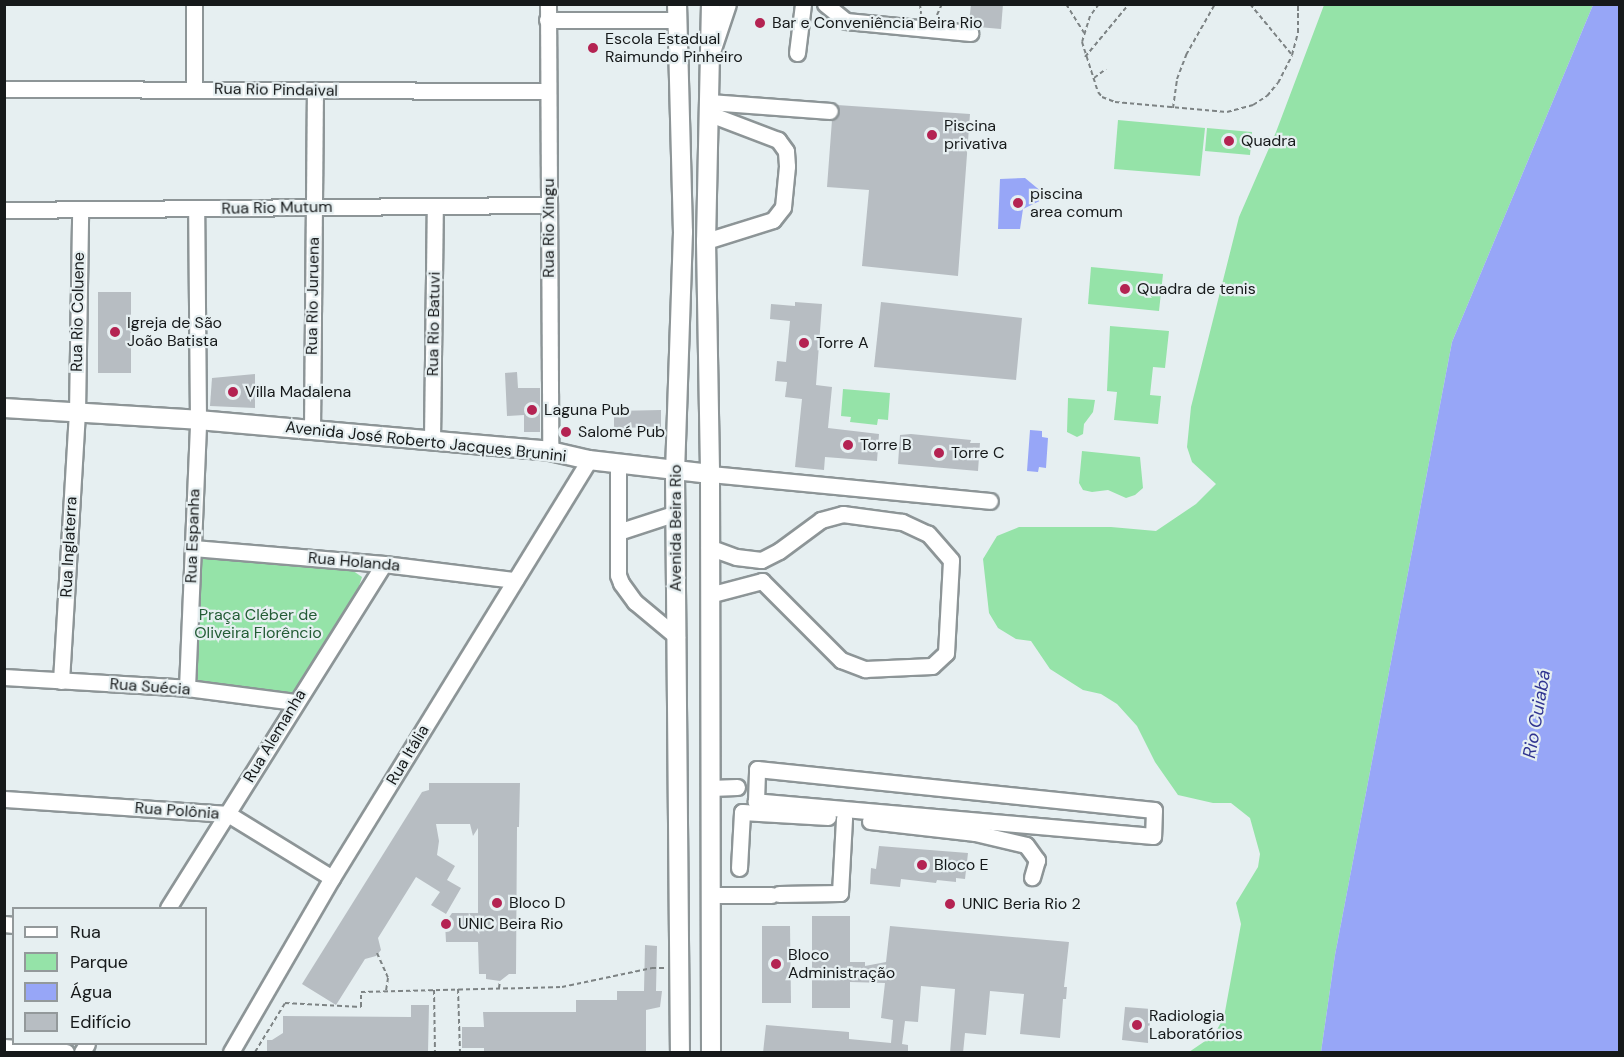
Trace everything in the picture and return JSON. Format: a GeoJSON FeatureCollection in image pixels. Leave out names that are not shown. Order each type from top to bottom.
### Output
{"type":"FeatureCollection","features":[{"type":"Feature","properties":{"kind":"main road","name":"Avenida Beira Rio"},"geometry":{"type":"LineString","coordinates":[[711,4],[706,242],[710,474],[711,1053]]}},
{"type":"Feature","properties":{"kind":"main road","name":"Avenida Beira Rio"},"geometry":{"type":"LineString","coordinates":[[677,12],[683,232],[675,472],[680,1053]]}},
{"type":"Feature","properties":{"kind":"main road"},"geometry":{"type":"LineString","coordinates":[[683,232],[693,244],[698,246],[706,242]]}},
{"type":"Feature","properties":{"kind":"main road","name":"Avenida José Roberto Jacques Brunini"},"geometry":{"type":"LineString","coordinates":[[4,408],[198,420],[550,451],[589,460],[675,472],[710,474]]}},
{"type":"Feature","properties":{"kind":"main road"},"geometry":{"type":"LineString","coordinates":[[678,789],[692,783],[710,788]]}},
{"type":"Feature","properties":{"kind":"street"},"geometry":{"type":"LineString","coordinates":[[194,4],[194,89]]}},
{"type":"Feature","properties":{"kind":"street"},"geometry":{"type":"LineString","coordinates":[[711,55],[728,4]]}},
{"type":"Feature","properties":{"kind":"street"},"geometry":{"type":"LineString","coordinates":[[797,53],[803,4]]}},
{"type":"Feature","properties":{"kind":"street"},"geometry":{"type":"LineString","coordinates":[[825,4],[846,21],[924,35],[970,33]]}},
{"type":"Feature","properties":{"kind":"street"},"geometry":{"type":"LineString","coordinates":[[547,12],[677,12]]}},
{"type":"Feature","properties":{"kind":"street","name":"Rua Rio Xingu"},"geometry":{"type":"LineString","coordinates":[[547,12],[550,451]]}},
{"type":"Feature","properties":{"kind":"street","name":"Rua Rio Pindaival"},"geometry":{"type":"LineString","coordinates":[[4,89],[547,91]]}},
{"type":"Feature","properties":{"kind":"street","name":"Rua Rio Juruena"},"geometry":{"type":"LineString","coordinates":[[312,430],[315,91]]}},
{"type":"Feature","properties":{"kind":"street"},"geometry":{"type":"LineString","coordinates":[[710,108],[830,111]]}},
{"type":"Feature","properties":{"kind":"street"},"geometry":{"type":"LineString","coordinates":[[706,242],[773,220],[783,207],[787,165],[786,151],[778,140],[710,108]]}},
{"type":"Feature","properties":{"kind":"street","name":"Rua Rio Mutum"},"geometry":{"type":"LineString","coordinates":[[4,210],[549,206]]}},
{"type":"Feature","properties":{"kind":"street","name":"Rua Rio Batuvi"},"geometry":{"type":"LineString","coordinates":[[432,441],[435,207]]}},
{"type":"Feature","properties":{"kind":"street","name":"Rua Espanha"},"geometry":{"type":"LineString","coordinates":[[187,688],[198,420],[196,210]]}},
{"type":"Feature","properties":{"kind":"street","name":"Rua Rio Coluene"},"geometry":{"type":"LineString","coordinates":[[76,413],[80,211]]}},
{"type":"Feature","properties":{"kind":"street","name":"Rua Inglaterra"},"geometry":{"type":"LineString","coordinates":[[61,681],[76,413]]}},
{"type":"Feature","properties":{"kind":"street","name":"Rua Itália"},"geometry":{"type":"LineString","coordinates":[[231,1053],[332,878],[589,460]]}},
{"type":"Feature","properties":{"kind":"street"},"geometry":{"type":"LineString","coordinates":[[618,464],[618,575],[635,602],[676,637]]}},
{"type":"Feature","properties":{"kind":"street","name":"Avenida José Roberto Jacques Brunini"},"geometry":{"type":"LineString","coordinates":[[710,474],[990,501]]}},
{"type":"Feature","properties":{"kind":"street"},"geometry":{"type":"LineString","coordinates":[[618,532],[676,513]]}},
{"type":"Feature","properties":{"kind":"street"},"geometry":{"type":"LineString","coordinates":[[709,548],[736,557],[761,560],[779,551],[821,520],[843,514],[902,522],[928,534],[951,560],[946,653],[932,666],[865,669],[841,660],[762,581],[709,595]]}},
{"type":"Feature","properties":{"kind":"street","name":"Rua Holanda"},"geometry":{"type":"LineString","coordinates":[[193,548],[384,564],[515,580]]}},
{"type":"Feature","properties":{"kind":"street","name":"Rua Alemanha"},"geometry":{"type":"LineString","coordinates":[[169,907],[384,564]]}},
{"type":"Feature","properties":{"kind":"street","name":"Rua Suécia"},"geometry":{"type":"LineString","coordinates":[[4,676],[187,688],[296,702]]}},
{"type":"Feature","properties":{"kind":"street"},"geometry":{"type":"LineString","coordinates":[[757,769],[1154,810],[1153,836],[756,801],[746,787],[757,769]]}},
{"type":"Feature","properties":{"kind":"street"},"geometry":{"type":"LineString","coordinates":[[710,788],[746,787]]}},
{"type":"Feature","properties":{"kind":"street","name":"Rua Polônia"},"geometry":{"type":"LineString","coordinates":[[4,799],[228,814],[332,878]]}},
{"type":"Feature","properties":{"kind":"street"},"geometry":{"type":"LineString","coordinates":[[740,868],[742,812],[844,818],[975,833],[1026,844],[1037,860],[1032,877]]}},
{"type":"Feature","properties":{"kind":"street"},"geometry":{"type":"LineString","coordinates":[[711,895],[840,893],[844,818]]}},
{"type":"Feature","properties":{"kind":"street"},"geometry":{"type":"LineString","coordinates":[[4,1047],[66,1053]]}},
{"type":"Feature","properties":{"kind":"path"},"geometry":{"type":"LineString","coordinates":[[1066,4],[1084,33]]}},
{"type":"Feature","properties":{"kind":"path"},"geometry":{"type":"LineString","coordinates":[[1099,4],[1090,16],[1082,42],[1098,92],[1107,100],[1227,112],[1253,105],[1267,96],[1278,83],[1292,55],[1298,33],[1298,4]]}},
{"type":"Feature","properties":{"kind":"path"},"geometry":{"type":"LineString","coordinates":[[1085,57],[1130,4]]}},
{"type":"Feature","properties":{"kind":"path"},"geometry":{"type":"LineString","coordinates":[[1173,108],[1177,79],[1186,55],[1215,4]]}},
{"type":"Feature","properties":{"kind":"path"},"geometry":{"type":"LineString","coordinates":[[1250,4],[1292,55]]}},
{"type":"Feature","properties":{"kind":"path"},"geometry":{"type":"LineString","coordinates":[[1093,78],[1106,69]]}},
{"type":"Feature","properties":{"kind":"path"},"geometry":{"type":"LineString","coordinates":[[377,953],[388,978],[386,991]]}},
{"type":"Feature","properties":{"kind":"path"},"geometry":{"type":"LineString","coordinates":[[255,1053],[285,1003],[361,1007],[361,992],[562,987],[652,968],[679,968]]}},
{"type":"Feature","properties":{"kind":"path"},"geometry":{"type":"LineString","coordinates":[[499,988],[500,981]]}},
{"type":"Feature","properties":{"kind":"path"},"geometry":{"type":"LineString","coordinates":[[458,989],[460,1053]]}},
{"type":"Feature","properties":{"kind":"path"},"geometry":{"type":"LineString","coordinates":[[434,990],[435,1053]]}},
{"type":"Feature","properties":{"kind":"green space"},"geometry":{"type":"Polygon","coordinates":[[[1324,5],[1593,5],[1452,342],[1335,955],[1321,1052],[1189,1052],[1214,1035],[1224,1017],[1241,924],[1236,903],[1258,867],[1260,854],[1250,818],[1231,803],[1213,803],[1178,795],[1155,762],[1137,726],[1117,704],[1101,694],[1083,690],[1050,669],[1031,641],[1016,639],[998,628],[989,613],[983,559],[997,536],[1019,527],[1111,527],[1156,531],[1196,504],[1216,484],[1192,462],[1187,447],[1191,407],[1239,217],[1276,132],[1324,5]]]}},
{"type":"Feature","properties":{"kind":"green space"},"geometry":{"type":"Polygon","coordinates":[[[1118,120],[1205,128],[1200,176],[1114,169],[1118,120]]]}},
{"type":"Feature","properties":{"kind":"green space","name":"Quadra"},"geometry":{"type":"Polygon","coordinates":[[[1207,128],[1252,132],[1250,155],[1205,151],[1207,128]]]}},
{"type":"Feature","properties":{"kind":"green space","name":"Quadra de tenis"},"geometry":{"type":"Polygon","coordinates":[[[1091,267],[1163,274],[1159,311],[1088,304],[1091,267]]]}},
{"type":"Feature","properties":{"kind":"green space"},"geometry":{"type":"Polygon","coordinates":[[[1110,326],[1169,331],[1165,368],[1153,367],[1150,395],[1161,396],[1158,424],[1114,420],[1117,392],[1107,391],[1110,326]]]}},
{"type":"Feature","properties":{"kind":"green space"},"geometry":{"type":"Polygon","coordinates":[[[843,389],[890,393],[888,420],[878,419],[877,425],[850,422],[851,417],[841,416],[843,389]]]}},
{"type":"Feature","properties":{"kind":"green space"},"geometry":{"type":"Polygon","coordinates":[[[1068,398],[1095,400],[1093,412],[1084,424],[1083,434],[1077,437],[1067,432],[1068,398]]]}},
{"type":"Feature","properties":{"kind":"green space"},"geometry":{"type":"Polygon","coordinates":[[[1082,451],[1140,457],[1143,488],[1135,495],[1126,498],[1108,490],[1092,492],[1083,490],[1079,483],[1082,451]]]}},
{"type":"Feature","properties":{"kind":"green space","name":"Praça Cléber de Oliveira Florêncio"},"geometry":{"type":"Polygon","coordinates":[[[205,557],[346,566],[362,577],[358,589],[300,686],[293,693],[200,682],[193,675],[199,561],[205,557]]]}},
{"type":"Feature","properties":{"kind":"water","name":"Rio Cuiabá"},"geometry":{"type":"Polygon","coordinates":[[[1593,5],[1620,5],[1619,1052],[1321,1052],[1335,955],[1452,342],[1593,5]]]}},
{"type":"Feature","properties":{"kind":"water","name":"piscina area comum"},"geometry":{"type":"Polygon","coordinates":[[[1025,178],[1048,197],[1023,209],[1020,229],[998,229],[1000,179],[1025,178]]]}},
{"type":"Feature","properties":{"kind":"water"},"geometry":{"type":"Polygon","coordinates":[[[1030,430],[1042,431],[1042,437],[1048,438],[1046,468],[1039,467],[1038,472],[1027,471],[1030,430]]]}},
{"type":"Feature","properties":{"kind":"building"},"geometry":{"type":"Polygon","coordinates":[[[971,4],[1003,4],[1001,29],[978,27],[969,23],[971,4]]]}},
{"type":"Feature","properties":{"kind":"building"},"geometry":{"type":"Polygon","coordinates":[[[837,105],[970,114],[958,276],[862,266],[869,190],[827,187],[832,120],[840,112],[837,105]]]}},
{"type":"Feature","properties":{"kind":"building","name":"Igreja de São João Batista"},"geometry":{"type":"Polygon","coordinates":[[[98,292],[131,292],[131,373],[98,373],[98,292]]]}},
{"type":"Feature","properties":{"kind":"building"},"geometry":{"type":"Polygon","coordinates":[[[795,302],[822,304],[816,385],[832,387],[828,428],[879,434],[877,461],[825,457],[824,470],[795,467],[802,399],[785,397],[787,382],[775,381],[777,361],[786,362],[790,321],[770,319],[771,304],[795,306],[795,302]]]}},
{"type":"Feature","properties":{"kind":"building"},"geometry":{"type":"Polygon","coordinates":[[[881,302],[1022,318],[1016,380],[874,367],[881,302]]]}},
{"type":"Feature","properties":{"kind":"building"},"geometry":{"type":"Polygon","coordinates":[[[517,372],[518,388],[540,388],[540,432],[524,432],[524,415],[507,416],[505,373],[517,372]]]}},
{"type":"Feature","properties":{"kind":"building","name":"Villa Madalena"},"geometry":{"type":"Polygon","coordinates":[[[255,374],[255,408],[210,406],[212,378],[255,374]]]}},
{"type":"Feature","properties":{"kind":"building"},"geometry":{"type":"Polygon","coordinates":[[[661,410],[661,427],[614,428],[614,411],[661,410]]]}},
{"type":"Feature","properties":{"kind":"building","name":"Torre C"},"geometry":{"type":"Polygon","coordinates":[[[900,435],[971,440],[970,443],[980,443],[978,471],[898,464],[900,435]]]}},
{"type":"Feature","properties":{"kind":"building"},"geometry":{"type":"Polygon","coordinates":[[[429,783],[520,783],[519,827],[517,827],[516,974],[509,974],[500,981],[486,979],[486,974],[479,974],[478,942],[446,942],[445,923],[452,913],[478,913],[478,828],[473,836],[470,824],[436,824],[439,841],[437,855],[455,866],[447,880],[461,888],[446,914],[431,905],[440,892],[416,877],[378,938],[381,950],[376,956],[365,959],[336,1005],[302,984],[422,792],[429,790],[429,783]]]}},
{"type":"Feature","properties":{"kind":"building","name":"Bloco E"},"geometry":{"type":"Polygon","coordinates":[[[879,846],[968,853],[965,879],[956,878],[956,882],[937,880],[936,883],[901,879],[900,887],[870,884],[871,868],[876,869],[879,846]]]}},
{"type":"Feature","properties":{"kind":"building"},"geometry":{"type":"Polygon","coordinates":[[[812,916],[850,916],[850,962],[865,962],[865,966],[886,962],[890,926],[1069,942],[1064,987],[1067,987],[1066,999],[1063,999],[1060,1038],[1020,1034],[1024,994],[990,991],[986,1035],[965,1033],[963,1053],[950,1053],[955,989],[921,986],[918,1022],[905,1021],[902,1044],[908,1045],[908,1053],[763,1053],[766,1025],[849,1032],[849,1039],[891,1043],[893,1020],[881,1018],[885,983],[850,982],[850,1008],[812,1008],[812,916]]]}},
{"type":"Feature","properties":{"kind":"building","name":"Bloco Administração"},"geometry":{"type":"Polygon","coordinates":[[[762,926],[790,926],[791,1003],[762,1003],[762,926]]]}},
{"type":"Feature","properties":{"kind":"building"},"geometry":{"type":"Polygon","coordinates":[[[645,945],[657,946],[656,991],[662,991],[660,1007],[646,1010],[646,1052],[484,1051],[484,1048],[462,1048],[462,1027],[484,1027],[483,1012],[576,1012],[576,1000],[617,1000],[617,991],[644,991],[645,945]]]}},
{"type":"Feature","properties":{"kind":"building"},"geometry":{"type":"Polygon","coordinates":[[[411,1005],[429,1005],[428,1053],[267,1053],[267,1040],[272,1040],[283,1033],[283,1016],[411,1017],[411,1005]]]}},
{"type":"Feature","properties":{"kind":"building","name":"Radiologia Laboratórios"},"geometry":{"type":"Polygon","coordinates":[[[1125,1007],[1151,1009],[1148,1043],[1122,1040],[1125,1007]]]}},
{"type":"Feature","properties":{"kind":"place","name":"Bar e Conveniência Beira Rio"},"geometry":{"type":"Point","coordinates":[760,23]}},
{"type":"Feature","properties":{"kind":"place","name":"Escola Estadual Raimundo Pinheiro"},"geometry":{"type":"Point","coordinates":[593,48]}},
{"type":"Feature","properties":{"kind":"place","name":"Piscina privativa"},"geometry":{"type":"Point","coordinates":[932,135]}},
{"type":"Feature","properties":{"kind":"place","name":"Quadra"},"geometry":{"type":"Point","coordinates":[1229,141]}},
{"type":"Feature","properties":{"kind":"place","name":"piscina area comum"},"geometry":{"type":"Point","coordinates":[1018,203]}},
{"type":"Feature","properties":{"kind":"place","name":"Quadra de tenis"},"geometry":{"type":"Point","coordinates":[1125,289]}},
{"type":"Feature","properties":{"kind":"place","name":"Igreja de São João Batista"},"geometry":{"type":"Point","coordinates":[115,332]}},
{"type":"Feature","properties":{"kind":"place","name":"Torre A"},"geometry":{"type":"Point","coordinates":[804,343]}},
{"type":"Feature","properties":{"kind":"place","name":"Villa Madalena"},"geometry":{"type":"Point","coordinates":[233,392]}},
{"type":"Feature","properties":{"kind":"place","name":"Laguna Pub"},"geometry":{"type":"Point","coordinates":[532,410]}},
{"type":"Feature","properties":{"kind":"place","name":"Salomé Pub"},"geometry":{"type":"Point","coordinates":[566,432]}},
{"type":"Feature","properties":{"kind":"place","name":"Torre B"},"geometry":{"type":"Point","coordinates":[848,445]}},
{"type":"Feature","properties":{"kind":"place","name":"Torre C"},"geometry":{"type":"Point","coordinates":[939,453]}},
{"type":"Feature","properties":{"kind":"place","name":"Bloco E"},"geometry":{"type":"Point","coordinates":[922,865]}},
{"type":"Feature","properties":{"kind":"place","name":"Bloco D"},"geometry":{"type":"Point","coordinates":[497,903]}},
{"type":"Feature","properties":{"kind":"place","name":"UNIC Beria Rio 2"},"geometry":{"type":"Point","coordinates":[950,904]}},
{"type":"Feature","properties":{"kind":"place","name":"UNIC Beira Rio"},"geometry":{"type":"Point","coordinates":[446,924]}},
{"type":"Feature","properties":{"kind":"place","name":"Bloco Administração"},"geometry":{"type":"Point","coordinates":[776,964]}},
{"type":"Feature","properties":{"kind":"place","name":"Radiologia Laboratórios"},"geometry":{"type":"Point","coordinates":[1137,1025]}}]}
